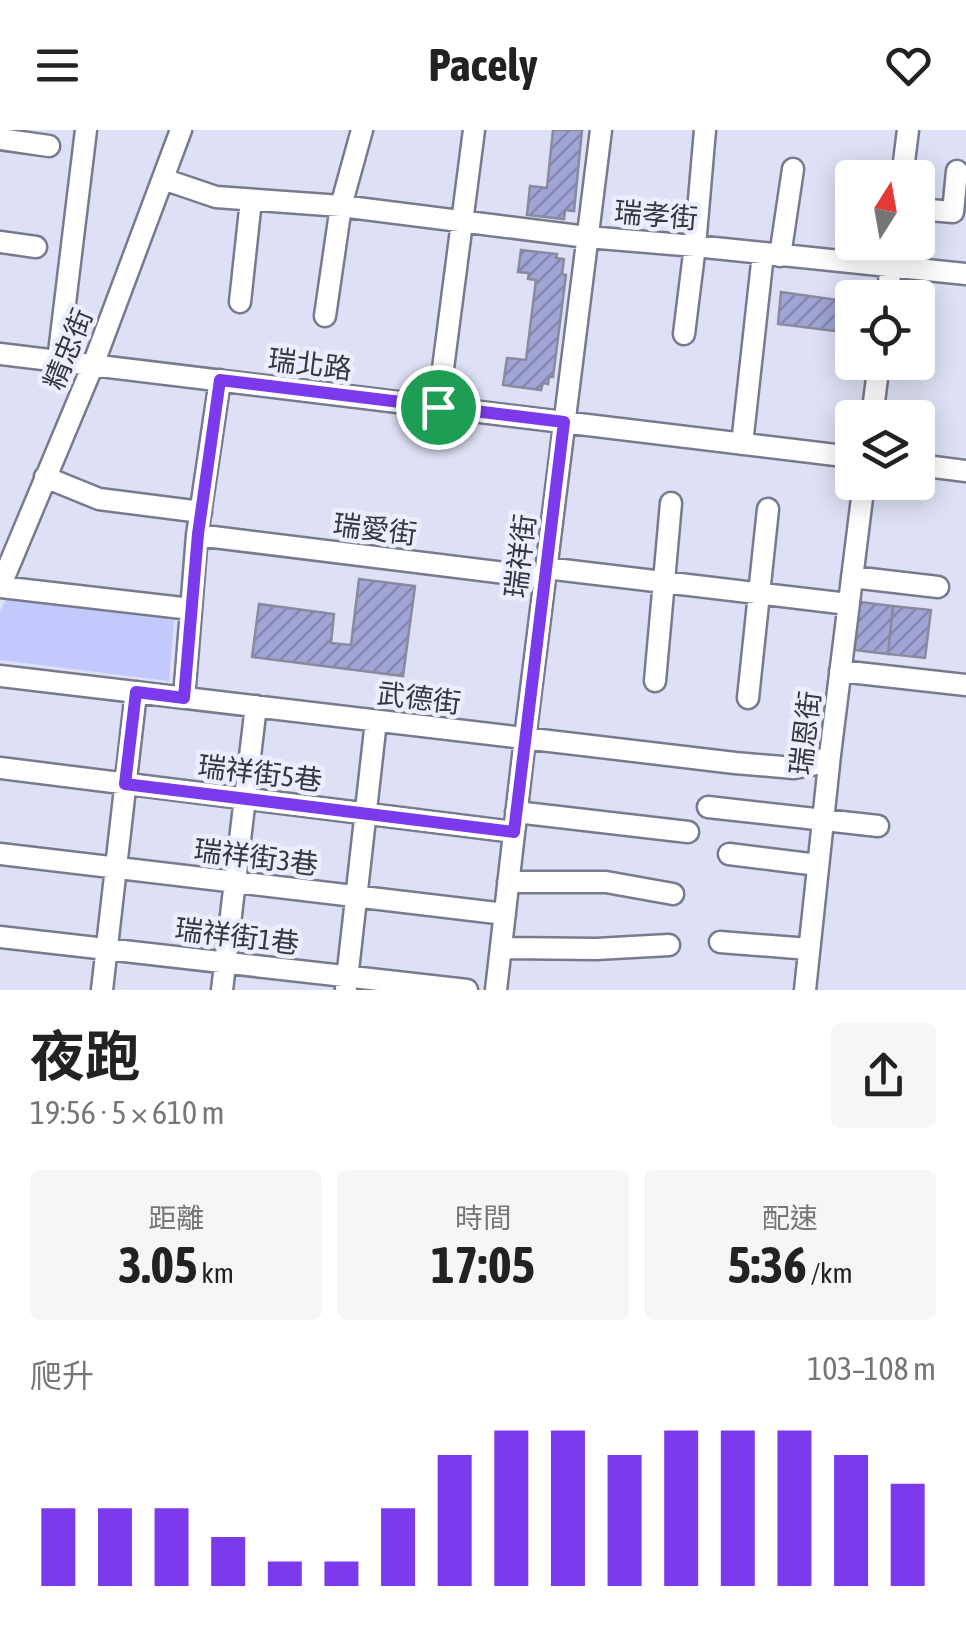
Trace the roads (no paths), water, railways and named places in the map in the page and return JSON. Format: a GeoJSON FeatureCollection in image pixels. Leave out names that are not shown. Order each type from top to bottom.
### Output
{"type":"FeatureCollection","features":[{"type":"Feature","properties":{"kind":"street"},"geometry":{"type":"LineString","coordinates":[[58,361],[86,130]]}},
{"type":"Feature","properties":{"kind":"street","name":"精忠街"},"geometry":{"type":"LineString","coordinates":[[0,587],[93,365],[182,130]]}},
{"type":"Feature","properties":{"kind":"street"},"geometry":{"type":"LineString","coordinates":[[324,316],[341,206],[362,130]]}},
{"type":"Feature","properties":{"kind":"street"},"geometry":{"type":"LineString","coordinates":[[438,407],[474,130]]}},
{"type":"Feature","properties":{"kind":"street","name":"瑞祥街"},"geometry":{"type":"LineString","coordinates":[[496,990],[601,130]]}},
{"type":"Feature","properties":{"kind":"street"},"geometry":{"type":"LineString","coordinates":[[684,334],[705,130]]}},
{"type":"Feature","properties":{"kind":"street"},"geometry":{"type":"LineString","coordinates":[[904,160],[908,130]]}},
{"type":"Feature","properties":{"kind":"street"},"geometry":{"type":"LineString","coordinates":[[0,139],[48,146]]}},
{"type":"Feature","properties":{"kind":"street"},"geometry":{"type":"LineString","coordinates":[[742,444],[772,255],[793,169]]}},
{"type":"Feature","properties":{"kind":"street"},"geometry":{"type":"LineString","coordinates":[[935,210],[953,212],[958,172]]}},
{"type":"Feature","properties":{"kind":"street","name":"瑞孝街"},"geometry":{"type":"LineString","coordinates":[[163,179],[216,197],[341,206],[587,237],[966,274]]}},
{"type":"Feature","properties":{"kind":"street"},"geometry":{"type":"LineString","coordinates":[[240,302],[251,200]]}},
{"type":"Feature","properties":{"kind":"street"},"geometry":{"type":"LineString","coordinates":[[0,242],[36,247]]}},
{"type":"Feature","properties":{"kind":"street"},"geometry":{"type":"LineString","coordinates":[[889,280],[892,260]]}},
{"type":"Feature","properties":{"kind":"street","name":"瑞北路"},"geometry":{"type":"LineString","coordinates":[[0,354],[835,455]]}},
{"type":"Feature","properties":{"kind":"street"},"geometry":{"type":"LineString","coordinates":[[184,698],[200,512],[220,380]]}},
{"type":"Feature","properties":{"kind":"street"},"geometry":{"type":"LineString","coordinates":[[935,467],[966,471]]}},
{"type":"Feature","properties":{"kind":"street"},"geometry":{"type":"LineString","coordinates":[[46,478],[99,499],[200,512]]}},
{"type":"Feature","properties":{"kind":"street","name":"瑞恩街"},"geometry":{"type":"LineString","coordinates":[[805,990],[862,500]]}},
{"type":"Feature","properties":{"kind":"street"},"geometry":{"type":"LineString","coordinates":[[656,681],[671,503]]}},
{"type":"Feature","properties":{"kind":"street"},"geometry":{"type":"LineString","coordinates":[[748,698],[768,509]]}},
{"type":"Feature","properties":{"kind":"street","name":"瑞愛街"},"geometry":{"type":"LineString","coordinates":[[198,534],[848,604]]}},
{"type":"Feature","properties":{"kind":"street"},"geometry":{"type":"LineString","coordinates":[[852,577],[938,587]]}},
{"type":"Feature","properties":{"kind":"street"},"geometry":{"type":"LineString","coordinates":[[0,587],[191,609]]}},
{"type":"Feature","properties":{"kind":"street"},"geometry":{"type":"LineString","coordinates":[[840,672],[966,686]]}},
{"type":"Feature","properties":{"kind":"street","name":"武德街"},"geometry":{"type":"LineString","coordinates":[[0,676],[736,763],[794,768],[818,764],[830,755]]}},
{"type":"Feature","properties":{"kind":"street"},"geometry":{"type":"LineString","coordinates":[[102,990],[136,692]]}},
{"type":"Feature","properties":{"kind":"street"},"geometry":{"type":"LineString","coordinates":[[222,990],[256,706]]}},
{"type":"Feature","properties":{"kind":"street"},"geometry":{"type":"LineString","coordinates":[[347,983],[376,720]]}},
{"type":"Feature","properties":{"kind":"street","name":"瑞祥街5巷"},"geometry":{"type":"LineString","coordinates":[[0,768],[365,814],[688,832]]}},
{"type":"Feature","properties":{"kind":"street"},"geometry":{"type":"LineString","coordinates":[[708,807],[878,826]]}},
{"type":"Feature","properties":{"kind":"street","name":"瑞祥街3巷"},"geometry":{"type":"LineString","coordinates":[[0,854],[505,914]]}},
{"type":"Feature","properties":{"kind":"street"},"geometry":{"type":"LineString","coordinates":[[729,854],[818,865]]}},
{"type":"Feature","properties":{"kind":"street"},"geometry":{"type":"LineString","coordinates":[[508,882],[606,882],[673,894]]}},
{"type":"Feature","properties":{"kind":"street","name":"瑞祥街1巷"},"geometry":{"type":"LineString","coordinates":[[0,936],[226,962],[347,983],[467,990]]}},
{"type":"Feature","properties":{"kind":"street"},"geometry":{"type":"LineString","coordinates":[[720,942],[810,949]]}},
{"type":"Feature","properties":{"kind":"street"},"geometry":{"type":"LineString","coordinates":[[501,948],[669,945]]}}]}
